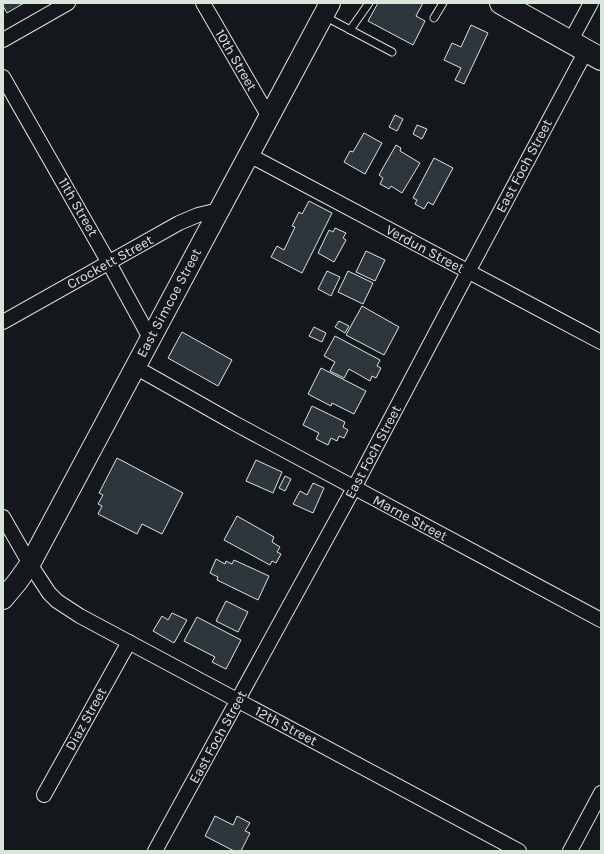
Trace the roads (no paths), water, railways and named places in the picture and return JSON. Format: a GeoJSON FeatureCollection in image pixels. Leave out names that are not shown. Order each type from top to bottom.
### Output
{"type":"FeatureCollection","features":[{"type":"Feature","properties":{"kind":"main road"},"geometry":{"type":"LineString","coordinates":[[501,3],[586,50]]}},
{"type":"Feature","properties":{"kind":"street"},"geometry":{"type":"LineString","coordinates":[[3,40],[68,3]]}},
{"type":"Feature","properties":{"kind":"street","name":"10th Street"},"geometry":{"type":"LineString","coordinates":[[204,3],[269,117]]}},
{"type":"Feature","properties":{"kind":"street","name":"East Foch Street"},"geometry":{"type":"LineString","coordinates":[[155,851],[354,488],[586,50],[591,3]]}},
{"type":"Feature","properties":{"kind":"street","name":"East Simcoe Street"},"geometry":{"type":"LineString","coordinates":[[3,599],[30,564],[327,9]]}},
{"type":"Feature","properties":{"kind":"street","name":"11th Street"},"geometry":{"type":"LineString","coordinates":[[3,77],[150,338]]}},
{"type":"Feature","properties":{"kind":"street","name":"Verdun Street"},"geometry":{"type":"LineString","coordinates":[[249,155],[601,342]]}},
{"type":"Feature","properties":{"kind":"street","name":"Crockett Street"},"geometry":{"type":"LineString","coordinates":[[3,322],[179,223],[198,215],[219,210]]}},
{"type":"Feature","properties":{"kind":"street","name":"Marne Street"},"geometry":{"type":"LineString","coordinates":[[135,367],[354,488],[601,620]]}},
{"type":"Feature","properties":{"kind":"street","name":"12th Street"},"geometry":{"type":"LineString","coordinates":[[3,517],[30,564],[49,593],[57,601],[80,616],[519,851]]}},
{"type":"Feature","properties":{"kind":"street","name":"Diaz Street"},"geometry":{"type":"LineString","coordinates":[[44,795],[129,642]]}},
{"type":"Feature","properties":{"kind":"street"},"geometry":{"type":"LineString","coordinates":[[570,851],[601,793]]}},
{"type":"Feature","properties":{"kind":"lane"},"geometry":{"type":"LineString","coordinates":[[350,30],[369,3]]}},
{"type":"Feature","properties":{"kind":"lane"},"geometry":{"type":"LineString","coordinates":[[434,18],[443,3]]}},
{"type":"Feature","properties":{"kind":"lane"},"geometry":{"type":"LineString","coordinates":[[327,9],[350,30],[392,52]]}}]}
